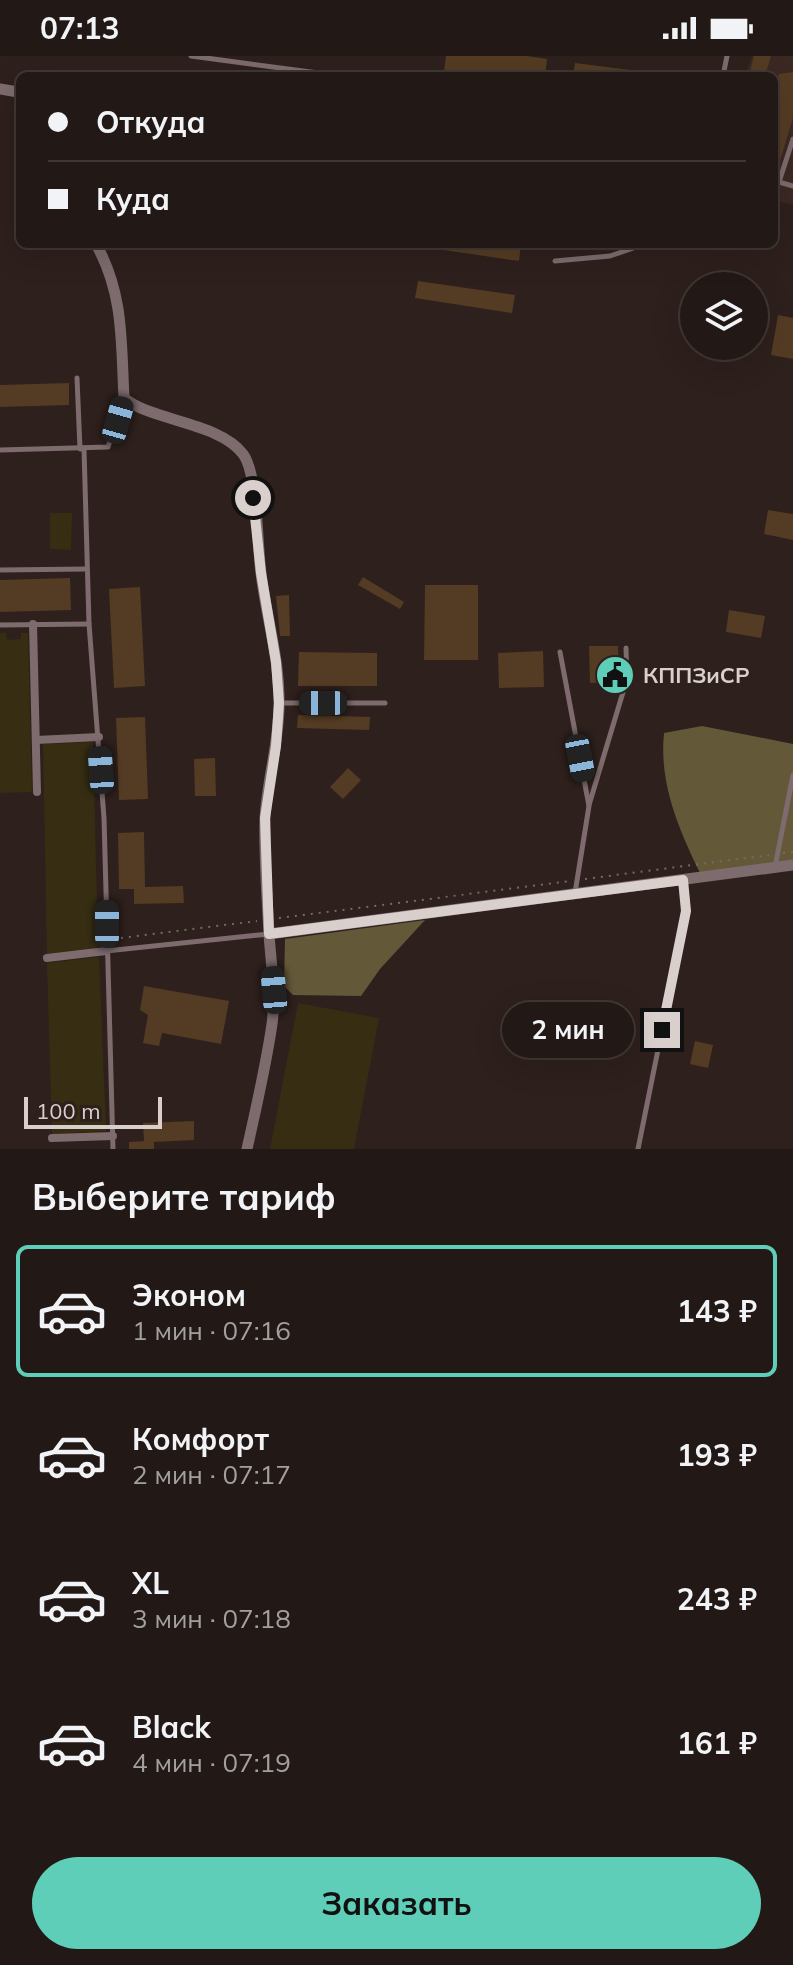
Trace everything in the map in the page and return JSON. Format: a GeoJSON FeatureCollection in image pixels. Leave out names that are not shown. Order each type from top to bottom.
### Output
{"type":"FeatureCollection","features":[{"type":"Feature","properties":{"kind":"street"},"geometry":{"type":"LineString","coordinates":[[98,248],[108,266],[118,299],[124,398],[133,406],[184,420],[231,443],[247,461],[279,703],[265,818],[274,990],[272,1023],[247,1149]]}},
{"type":"Feature","properties":{"kind":"street"},"geometry":{"type":"LineString","coordinates":[[33,624],[37,792]]}},
{"type":"Feature","properties":{"kind":"street"},"geometry":{"type":"LineString","coordinates":[[36,740],[99,737]]}},
{"type":"Feature","properties":{"kind":"street"},"geometry":{"type":"LineString","coordinates":[[269,934],[793,865]]}},
{"type":"Feature","properties":{"kind":"street"},"geometry":{"type":"LineString","coordinates":[[47,958],[106,951]]}},
{"type":"Feature","properties":{"kind":"street"},"geometry":{"type":"LineString","coordinates":[[52,1138],[113,1136]]}},
{"type":"Feature","properties":{"kind":"lane"},"geometry":{"type":"LineString","coordinates":[[191,56],[311,72]]}},
{"type":"Feature","properties":{"kind":"lane"},"geometry":{"type":"LineString","coordinates":[[793,139],[779,182],[793,186]]}},
{"type":"Feature","properties":{"kind":"lane"},"geometry":{"type":"LineString","coordinates":[[555,261],[610,256],[633,248]]}},
{"type":"Feature","properties":{"kind":"lane"},"geometry":{"type":"LineString","coordinates":[[77,378],[89,624],[104,818],[113,1149]]}},
{"type":"Feature","properties":{"kind":"lane"},"geometry":{"type":"LineString","coordinates":[[0,450],[108,447],[124,398]]}},
{"type":"Feature","properties":{"kind":"lane"},"geometry":{"type":"LineString","coordinates":[[0,570],[87,569]]}},
{"type":"Feature","properties":{"kind":"lane"},"geometry":{"type":"LineString","coordinates":[[0,625],[89,624]]}},
{"type":"Feature","properties":{"kind":"lane"},"geometry":{"type":"LineString","coordinates":[[575,894],[589,806],[627,679],[626,648]]}},
{"type":"Feature","properties":{"kind":"lane"},"geometry":{"type":"LineString","coordinates":[[560,652],[589,806]]}},
{"type":"Feature","properties":{"kind":"lane"},"geometry":{"type":"LineString","coordinates":[[279,703],[385,703]]}},
{"type":"Feature","properties":{"kind":"lane"},"geometry":{"type":"LineString","coordinates":[[775,868],[793,775]]}},
{"type":"Feature","properties":{"kind":"lane"},"geometry":{"type":"LineString","coordinates":[[638,1149],[686,911],[683,880]]}},
{"type":"Feature","properties":{"kind":"lane"},"geometry":{"type":"LineString","coordinates":[[106,951],[269,934]]}},
{"type":"Feature","properties":{"kind":"path"},"geometry":{"type":"LineString","coordinates":[[112,939],[793,852]]}},
{"type":"Feature","properties":{"kind":"shaded area"},"geometry":{"type":"Polygon","coordinates":[[[752,56],[793,56],[793,205],[778,201],[778,72],[746,72],[752,56]]]}},
{"type":"Feature","properties":{"kind":"shaded area"},"geometry":{"type":"Polygon","coordinates":[[[50,513],[72,513],[71,550],[50,549],[50,513]]]}},
{"type":"Feature","properties":{"kind":"shaded area"},"geometry":{"type":"Polygon","coordinates":[[[0,633],[6,633],[7,640],[21,639],[21,633],[28,633],[32,792],[0,793],[0,633]]]}},
{"type":"Feature","properties":{"kind":"shaded area"},"geometry":{"type":"Polygon","coordinates":[[[702,726],[793,744],[793,860],[700,873],[672,805],[663,752],[664,733],[702,726]]]}},
{"type":"Feature","properties":{"kind":"shaded area"},"geometry":{"type":"Polygon","coordinates":[[[93,742],[98,948],[47,955],[43,744],[93,742]]]}},
{"type":"Feature","properties":{"kind":"shaded area"},"geometry":{"type":"Polygon","coordinates":[[[425,920],[380,969],[361,996],[293,995],[284,986],[285,939],[425,920]]]}},
{"type":"Feature","properties":{"kind":"shaded area"},"geometry":{"type":"Polygon","coordinates":[[[99,957],[106,1131],[52,1134],[47,963],[99,957]]]}},
{"type":"Feature","properties":{"kind":"shaded area"},"geometry":{"type":"Polygon","coordinates":[[[298,1003],[379,1018],[354,1149],[270,1149],[298,1003]]]}},
{"type":"Feature","properties":{"kind":"building"},"geometry":{"type":"Polygon","coordinates":[[[446,56],[527,56],[547,59],[545,72],[444,71],[446,56]]]}},
{"type":"Feature","properties":{"kind":"building"},"geometry":{"type":"Polygon","coordinates":[[[754,56],[771,56],[766,72],[750,72],[754,56]]]}},
{"type":"Feature","properties":{"kind":"building"},"geometry":{"type":"Polygon","coordinates":[[[575,63],[638,71],[638,72],[574,72],[575,63]]]}},
{"type":"Feature","properties":{"kind":"building"},"geometry":{"type":"Polygon","coordinates":[[[793,72],[793,118],[778,167],[778,78],[779,74],[793,72]]]}},
{"type":"Feature","properties":{"kind":"building"},"geometry":{"type":"Polygon","coordinates":[[[430,248],[521,248],[519,261],[430,248]]]}},
{"type":"Feature","properties":{"kind":"building"},"geometry":{"type":"Polygon","coordinates":[[[418,281],[515,295],[512,313],[415,298],[418,281]]]}},
{"type":"Feature","properties":{"kind":"building"},"geometry":{"type":"Polygon","coordinates":[[[778,315],[793,318],[793,359],[771,355],[778,315]]]}},
{"type":"Feature","properties":{"kind":"building"},"geometry":{"type":"Polygon","coordinates":[[[69,383],[69,405],[0,407],[0,385],[69,383]]]}},
{"type":"Feature","properties":{"kind":"building"},"geometry":{"type":"Polygon","coordinates":[[[768,510],[793,514],[793,540],[764,534],[768,510]]]}},
{"type":"Feature","properties":{"kind":"building"},"geometry":{"type":"Polygon","coordinates":[[[363,577],[404,602],[400,609],[358,585],[363,577]]]}},
{"type":"Feature","properties":{"kind":"building"},"geometry":{"type":"Polygon","coordinates":[[[70,578],[71,610],[0,612],[0,580],[70,578]]]}},
{"type":"Feature","properties":{"kind":"building"},"geometry":{"type":"Polygon","coordinates":[[[425,585],[478,585],[478,660],[424,660],[425,585]]]}},
{"type":"Feature","properties":{"kind":"building"},"geometry":{"type":"Polygon","coordinates":[[[140,587],[145,686],[114,688],[109,589],[140,587]]]}},
{"type":"Feature","properties":{"kind":"building"},"geometry":{"type":"Polygon","coordinates":[[[289,595],[290,636],[280,636],[276,596],[289,595]]]}},
{"type":"Feature","properties":{"kind":"building"},"geometry":{"type":"Polygon","coordinates":[[[729,610],[765,616],[761,638],[726,632],[729,610]]]}},
{"type":"Feature","properties":{"kind":"building"},"geometry":{"type":"Polygon","coordinates":[[[589,646],[618,646],[619,682],[590,683],[589,646]]]}},
{"type":"Feature","properties":{"kind":"building"},"geometry":{"type":"Polygon","coordinates":[[[543,651],[544,687],[499,688],[498,653],[543,651]]]}},
{"type":"Feature","properties":{"kind":"building"},"geometry":{"type":"Polygon","coordinates":[[[299,652],[377,653],[377,686],[298,686],[299,652]]]}},
{"type":"Feature","properties":{"kind":"building"},"geometry":{"type":"Polygon","coordinates":[[[298,715],[370,717],[369,730],[297,728],[298,715]]]}},
{"type":"Feature","properties":{"kind":"building"},"geometry":{"type":"Polygon","coordinates":[[[145,717],[148,799],[119,800],[116,718],[145,717]]]}},
{"type":"Feature","properties":{"kind":"building"},"geometry":{"type":"Polygon","coordinates":[[[215,758],[216,796],[195,796],[194,759],[215,758]]]}},
{"type":"Feature","properties":{"kind":"building"},"geometry":{"type":"Polygon","coordinates":[[[348,768],[361,780],[343,799],[330,787],[348,768]]]}},
{"type":"Feature","properties":{"kind":"building"},"geometry":{"type":"Polygon","coordinates":[[[144,832],[145,887],[183,886],[184,903],[134,904],[134,889],[119,889],[118,833],[144,832]]]}},
{"type":"Feature","properties":{"kind":"building"},"geometry":{"type":"Polygon","coordinates":[[[144,986],[229,1001],[221,1044],[162,1033],[159,1046],[143,1043],[148,1015],[140,1010],[144,986]]]}},
{"type":"Feature","properties":{"kind":"building"},"geometry":{"type":"Polygon","coordinates":[[[695,1041],[713,1045],[708,1068],[690,1064],[695,1041]]]}},
{"type":"Feature","properties":{"kind":"building"},"geometry":{"type":"Polygon","coordinates":[[[194,1121],[194,1140],[154,1142],[154,1149],[129,1149],[129,1142],[144,1141],[143,1123],[194,1121]]]}},
{"type":"Feature","properties":{"kind":"place","name":"КППЗиСР"},"geometry":{"type":"Point","coordinates":[615,675]}},
{"type":"Feature","properties":{"kind":"route"},"geometry":{"type":"LineString","coordinates":[[253,498],[279,703],[265,818],[269,934],[683,880],[686,911],[662,1030]]}}]}
